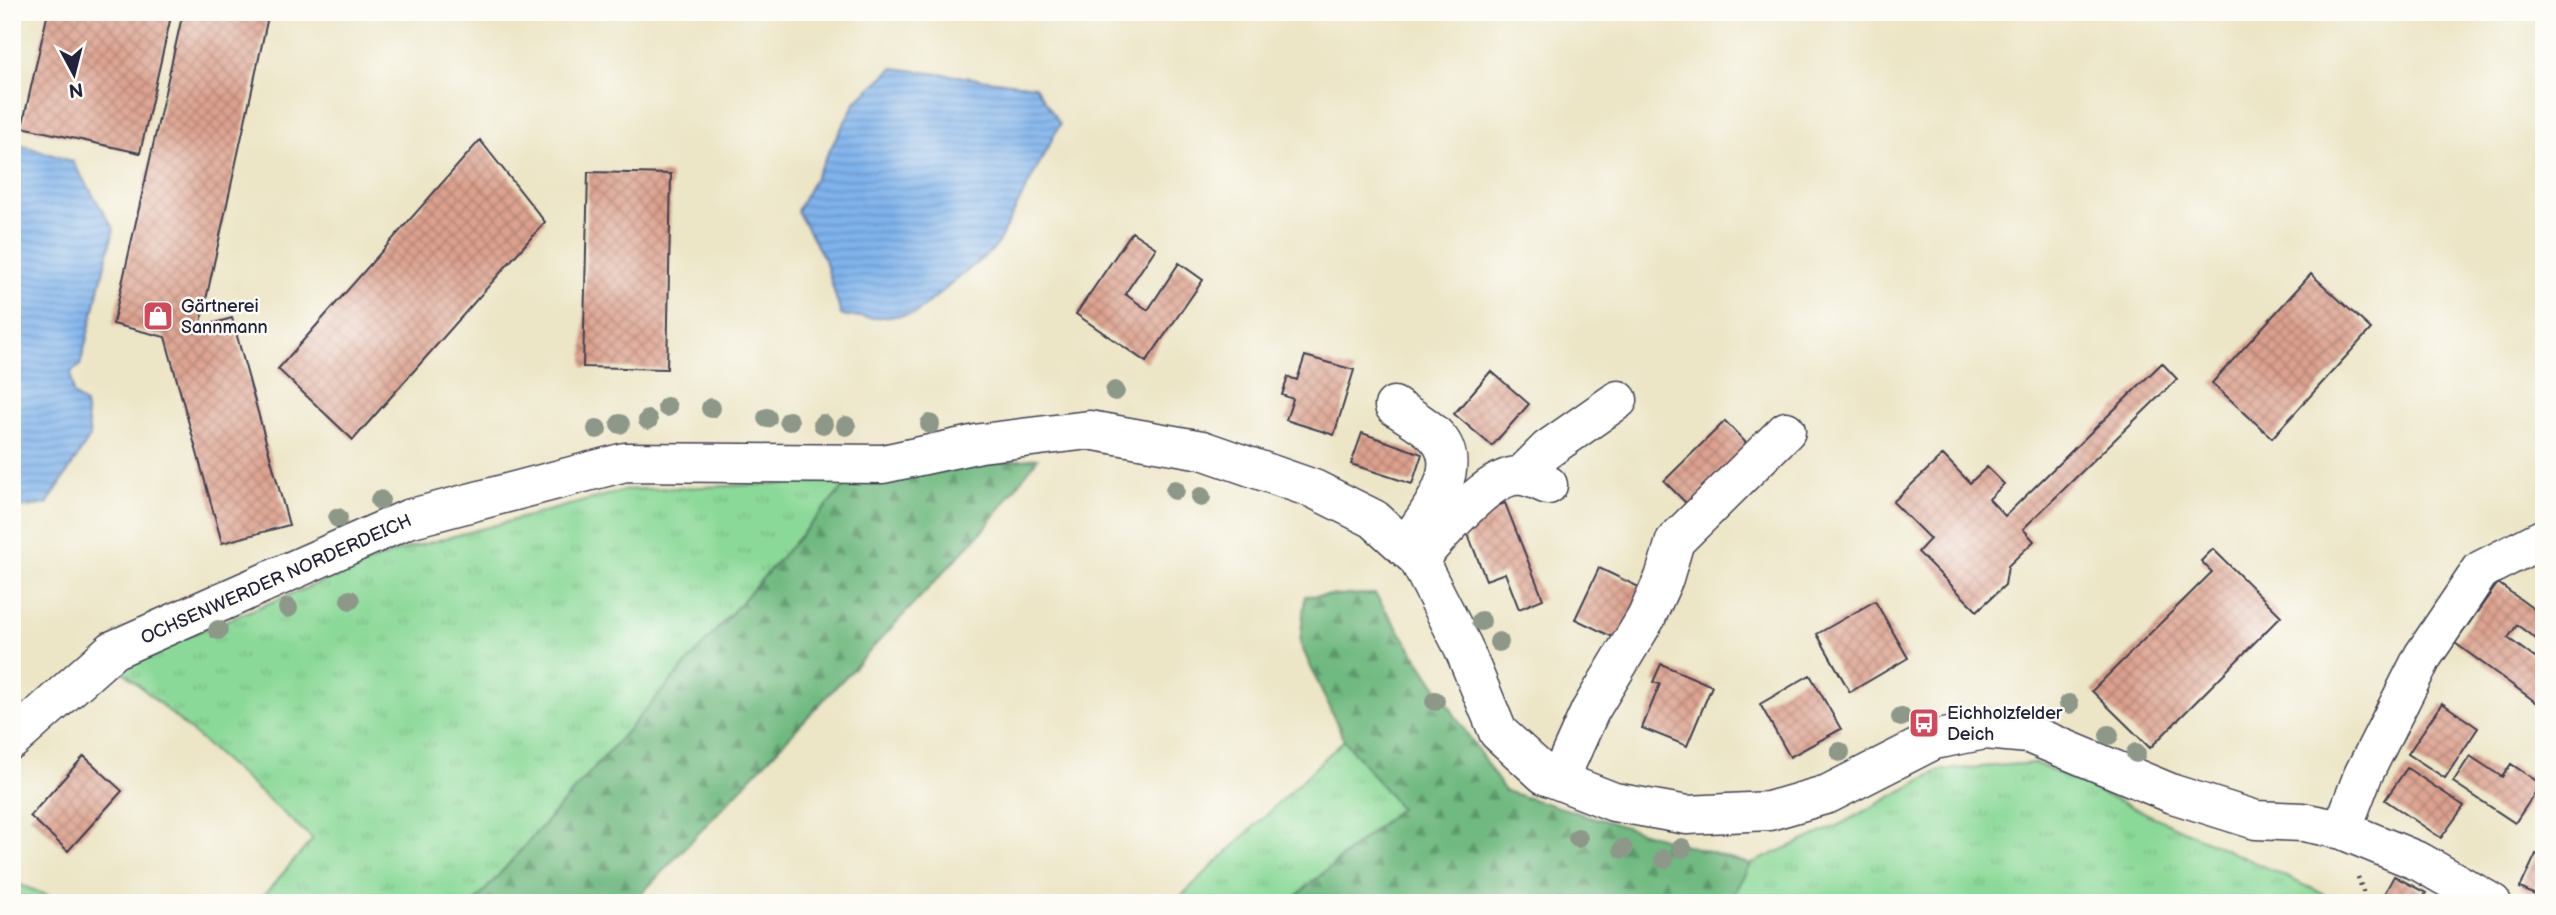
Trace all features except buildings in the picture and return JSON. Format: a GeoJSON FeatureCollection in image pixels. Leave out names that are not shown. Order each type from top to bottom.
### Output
{"type":"FeatureCollection","features":[{"type":"Feature","properties":{"kind":"street"},"geometry":{"type":"LineString","coordinates":[[1412,553],[1482,493],[1504,479],[1535,480],[1548,449],[1618,400]]}},
{"type":"Feature","properties":{"kind":"street"},"geometry":{"type":"LineString","coordinates":[[1394,407],[1437,436],[1446,456],[1447,476],[1412,553]]}},
{"type":"Feature","properties":{"kind":"street","name":"OCHSENWERDER NORDERDEICH"},"geometry":{"type":"LineString","coordinates":[[12,740],[113,650],[408,519],[625,462],[883,464],[981,443],[1089,430],[1202,450],[1314,489],[1374,519],[1412,553],[1463,647],[1498,732],[1545,775],[1614,802],[1688,816],[1769,811],[1828,794],[1934,740],[1985,730],[2029,734],[2173,794],[2256,820],[2303,822],[2342,830],[2420,862],[2492,903]]}},
{"type":"Feature","properties":{"kind":"street"},"geometry":{"type":"LineString","coordinates":[[1559,780],[1590,711],[1646,618],[1664,578],[1675,541],[1786,431]]}},
{"type":"Feature","properties":{"kind":"street"},"geometry":{"type":"LineString","coordinates":[[2342,830],[2363,775],[2423,656],[2481,570],[2544,538]]}},
{"type":"Feature","properties":{"kind":"green space"},"geometry":{"type":"Polygon","coordinates":[[[1038,458],[986,527],[633,903],[474,903],[849,481],[1038,458]]]}},
{"type":"Feature","properties":{"kind":"green space"},"geometry":{"type":"Polygon","coordinates":[[[849,481],[474,903],[257,903],[313,839],[116,665],[398,551],[626,490],[849,481]]]}},
{"type":"Feature","properties":{"kind":"green space"},"geometry":{"type":"Polygon","coordinates":[[[1375,594],[1505,791],[1750,864],[1730,903],[1288,903],[1400,808],[1344,740],[1300,643],[1305,596],[1375,594]]]}},
{"type":"Feature","properties":{"kind":"green space"},"geometry":{"type":"Polygon","coordinates":[[[1344,740],[1400,808],[1288,903],[1174,903],[1344,740]]]}},
{"type":"Feature","properties":{"kind":"green space"},"geometry":{"type":"Polygon","coordinates":[[[2035,763],[2344,903],[1730,903],[1750,864],[1839,825],[1940,770],[2035,763]]]}},
{"type":"Feature","properties":{"kind":"green space"},"geometry":{"type":"Polygon","coordinates":[[[12,882],[68,903],[12,903],[12,882]]]}},
{"type":"Feature","properties":{"kind":"water"},"geometry":{"type":"Polygon","coordinates":[[[893,68],[1035,86],[1060,124],[995,248],[915,314],[873,318],[841,315],[825,260],[797,211],[856,101],[893,68]]]}},
{"type":"Feature","properties":{"kind":"water"},"geometry":{"type":"Polygon","coordinates":[[[12,142],[72,161],[114,229],[80,366],[71,372],[73,394],[85,404],[90,437],[47,504],[12,509],[12,142]]]}},
{"type":"Feature","properties":{"kind":"place","name":"Gärtnerei Sannmann"},"geometry":{"type":"Point","coordinates":[158,316]}},
{"type":"Feature","properties":{"kind":"place","name":"Eichholzfelder Deich"},"geometry":{"type":"Point","coordinates":[1924,723]}}]}
